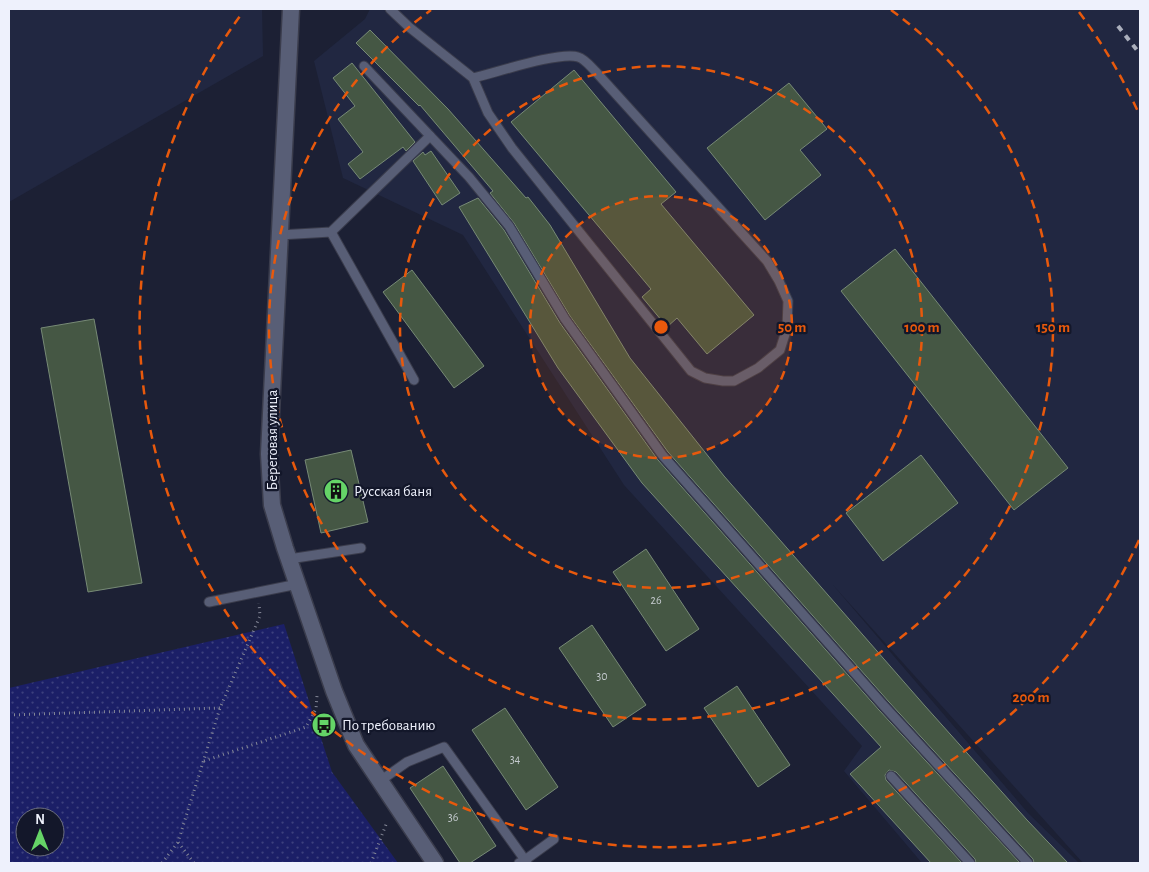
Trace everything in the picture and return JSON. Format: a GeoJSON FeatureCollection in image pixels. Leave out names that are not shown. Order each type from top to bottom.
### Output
{"type":"FeatureCollection","features":[{"type":"Feature","properties":{"kind":"street","name":"Береговая улица"},"geometry":{"type":"LineString","coordinates":[[291,9],[269,454],[272,505],[334,691],[356,745],[435,863]]}},
{"type":"Feature","properties":{"kind":"lane"},"geometry":{"type":"LineString","coordinates":[[390,9],[408,27],[473,78],[488,114],[512,148],[691,371],[705,378],[734,381],[758,368],[780,350],[787,328],[788,301],[768,261],[596,72],[581,58],[572,55],[554,57],[473,78]]}},
{"type":"Feature","properties":{"kind":"lane"},"geometry":{"type":"LineString","coordinates":[[364,66],[469,177],[509,226],[565,319],[664,456],[884,706],[1028,863]]}},
{"type":"Feature","properties":{"kind":"lane"},"geometry":{"type":"LineString","coordinates":[[279,235],[331,232],[430,136]]}},
{"type":"Feature","properties":{"kind":"lane"},"geometry":{"type":"LineString","coordinates":[[331,232],[414,380]]}},
{"type":"Feature","properties":{"kind":"lane"},"geometry":{"type":"LineString","coordinates":[[289,559],[361,548]]}},
{"type":"Feature","properties":{"kind":"lane"},"geometry":{"type":"LineString","coordinates":[[209,602],[298,584]]}},
{"type":"Feature","properties":{"kind":"lane"},"geometry":{"type":"LineString","coordinates":[[380,781],[407,762],[444,747],[524,862],[554,839]]}},
{"type":"Feature","properties":{"kind":"lane"},"geometry":{"type":"LineString","coordinates":[[892,776],[970,863]]}},
{"type":"Feature","properties":{"kind":"path"},"geometry":{"type":"LineString","coordinates":[[162,863],[178,842],[220,708],[260,616],[259,592]]}},
{"type":"Feature","properties":{"kind":"path"},"geometry":{"type":"LineString","coordinates":[[203,761],[306,727],[316,709],[317,696]]}},
{"type":"Feature","properties":{"kind":"path"},"geometry":{"type":"LineString","coordinates":[[9,715],[220,708]]}},
{"type":"Feature","properties":{"kind":"path"},"geometry":{"type":"LineString","coordinates":[[371,863],[394,802]]}},
{"type":"Feature","properties":{"kind":"path"},"geometry":{"type":"LineString","coordinates":[[178,842],[194,863]]}},
{"type":"Feature","properties":{"kind":"shaded area"},"geometry":{"type":"Polygon","coordinates":[[[9,9],[262,9],[263,56],[9,202],[9,9]]]}},
{"type":"Feature","properties":{"kind":"shaded area"},"geometry":{"type":"Polygon","coordinates":[[[370,9],[1140,9],[1140,863],[1083,863],[833,585],[1028,813],[1079,863],[922,863],[844,771],[862,746],[624,485],[463,235],[343,178],[314,61],[365,19],[370,9]]]}},
{"type":"Feature","properties":{"kind":"shaded area"},"geometry":{"type":"Polygon","coordinates":[[[284,624],[332,772],[398,863],[9,863],[9,688],[284,624]]]}},
{"type":"Feature","properties":{"kind":"building"},"geometry":{"type":"Polygon","coordinates":[[[370,30],[448,109],[526,198],[528,197],[550,225],[630,358],[724,476],[925,706],[1068,863],[1034,863],[1033,859],[889,702],[668,452],[570,316],[514,223],[490,193],[493,191],[420,105],[356,43],[370,30]]]}},
{"type":"Feature","properties":{"kind":"building"},"geometry":{"type":"Polygon","coordinates":[[[352,63],[415,142],[406,151],[403,147],[360,179],[348,164],[363,152],[338,119],[355,106],[333,78],[352,63]]]}},
{"type":"Feature","properties":{"kind":"building"},"geometry":{"type":"Polygon","coordinates":[[[574,70],[676,192],[661,204],[754,315],[707,354],[677,318],[667,327],[642,297],[651,289],[511,122],[574,70]]]}},
{"type":"Feature","properties":{"kind":"building"},"geometry":{"type":"Polygon","coordinates":[[[789,83],[827,129],[800,150],[821,175],[765,220],[707,148],[789,83]]]}},
{"type":"Feature","properties":{"kind":"building"},"geometry":{"type":"Polygon","coordinates":[[[431,151],[460,193],[442,205],[413,161],[423,152],[425,155],[431,151]]]}},
{"type":"Feature","properties":{"kind":"building"},"geometry":{"type":"Polygon","coordinates":[[[478,198],[504,230],[560,323],[658,460],[879,710],[1020,863],[976,863],[975,859],[896,772],[889,770],[885,775],[886,780],[962,863],[931,863],[850,774],[881,747],[642,483],[558,368],[459,207],[478,198]]]}},
{"type":"Feature","properties":{"kind":"building"},"geometry":{"type":"Polygon","coordinates":[[[895,249],[1068,468],[1014,510],[841,291],[895,249]]]}},
{"type":"Feature","properties":{"kind":"building"},"geometry":{"type":"Polygon","coordinates":[[[412,270],[484,366],[454,388],[383,292],[412,270]]]}},
{"type":"Feature","properties":{"kind":"building"},"geometry":{"type":"Polygon","coordinates":[[[94,319],[142,583],[88,592],[41,328],[94,319]]]}},
{"type":"Feature","properties":{"kind":"building","name":"Русская баня"},"geometry":{"type":"Polygon","coordinates":[[[351,450],[368,522],[321,533],[305,460],[351,450]]]}},
{"type":"Feature","properties":{"kind":"building"},"geometry":{"type":"Polygon","coordinates":[[[921,455],[958,503],[883,561],[846,513],[921,455]]]}},
{"type":"Feature","properties":{"kind":"building"},"geometry":{"type":"Polygon","coordinates":[[[646,549],[699,629],[666,651],[613,572],[646,549]]]}},
{"type":"Feature","properties":{"kind":"building"},"geometry":{"type":"Polygon","coordinates":[[[592,625],[646,705],[613,727],[559,648],[592,625]]]}},
{"type":"Feature","properties":{"kind":"building"},"geometry":{"type":"Polygon","coordinates":[[[737,686],[790,765],[758,787],[704,708],[737,686]]]}},
{"type":"Feature","properties":{"kind":"building"},"geometry":{"type":"Polygon","coordinates":[[[505,708],[558,787],[526,810],[472,730],[505,708]]]}},
{"type":"Feature","properties":{"kind":"building"},"geometry":{"type":"Polygon","coordinates":[[[443,766],[496,846],[470,863],[460,863],[410,788],[443,766]]]}},
{"type":"Feature","properties":{"kind":"railway"},"geometry":{"type":"LineString","coordinates":[[1118,26],[1140,54]]}},
{"type":"Feature","properties":{"kind":"place","name":"Русская баня"},"geometry":{"type":"Point","coordinates":[336,491]}},
{"type":"Feature","properties":{"kind":"place","name":"По требованию"},"geometry":{"type":"Point","coordinates":[324,725]}}]}
